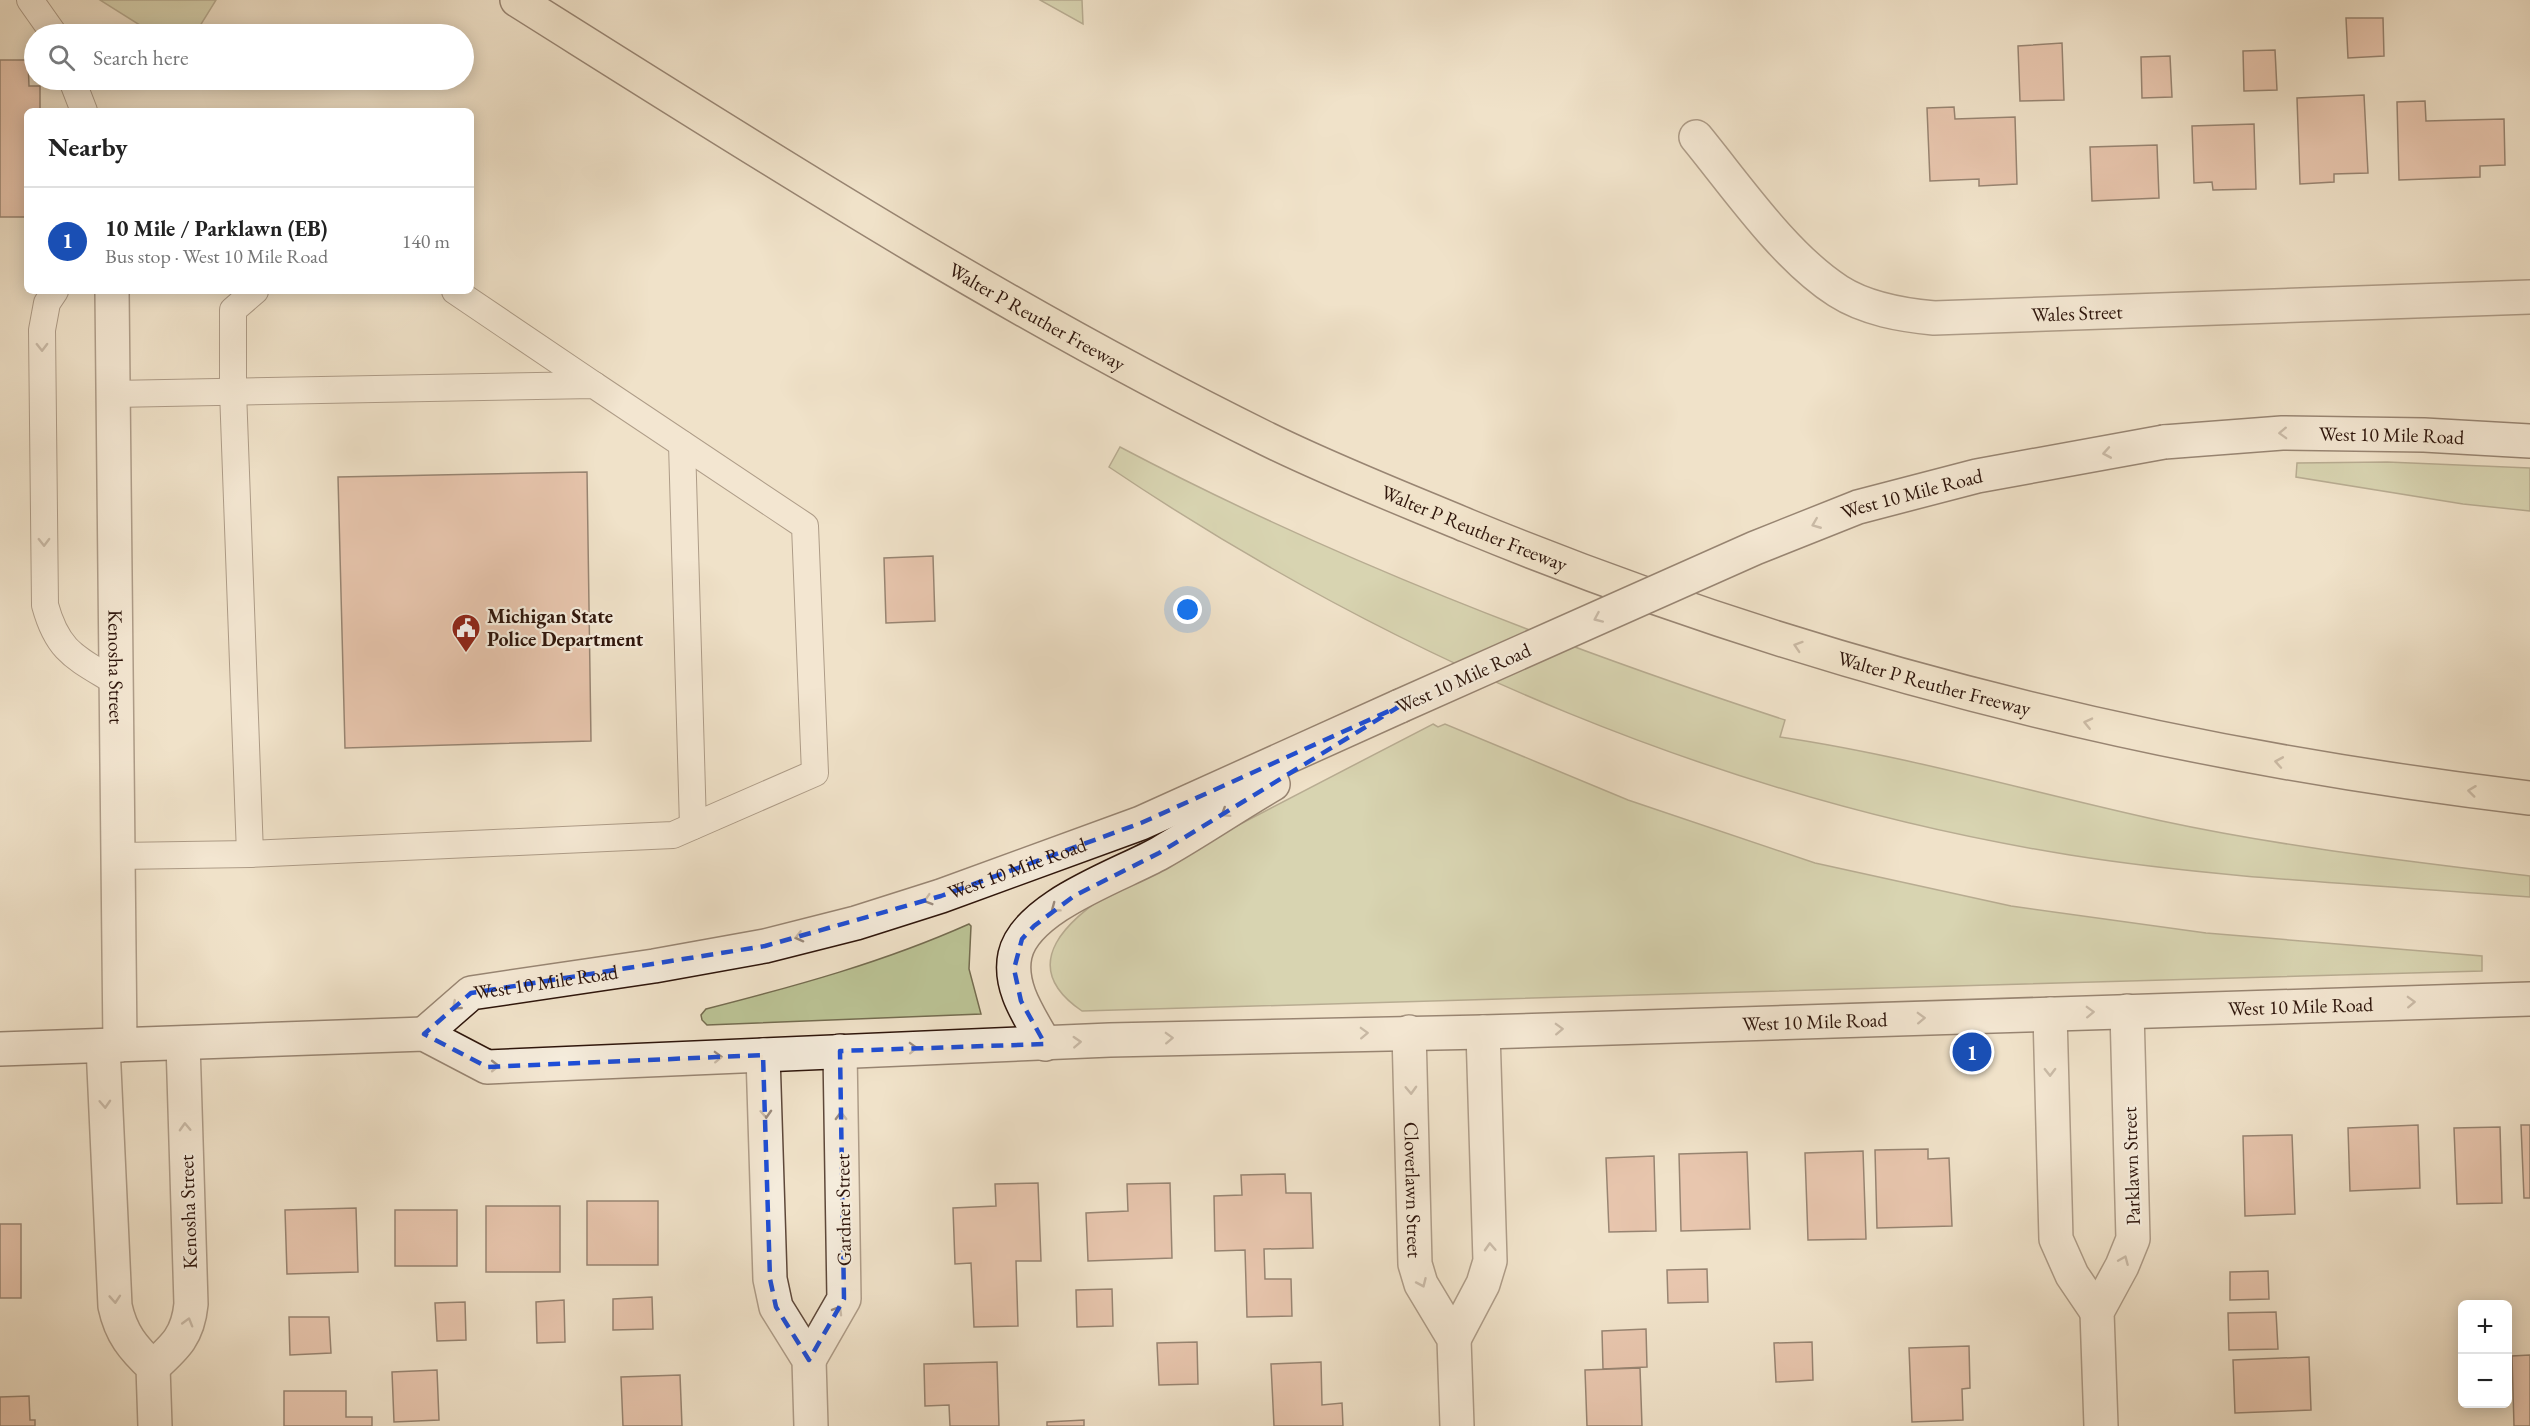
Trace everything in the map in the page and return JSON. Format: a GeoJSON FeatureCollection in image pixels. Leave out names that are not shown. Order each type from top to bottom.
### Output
{"type":"FeatureCollection","features":[{"type":"Feature","properties":{"kind":"highway","name":"Walter P Reuther Freeway"},"geometry":{"type":"LineString","coordinates":[[517,0],[898,238],[1149,379],[1272,441],[1550,560],[1704,616],[1822,654],[1997,702],[2123,732],[2267,760],[2402,783],[2530,798]]}},
{"type":"Feature","properties":{"kind":"main road","name":"Wales Street"},"geometry":{"type":"LineString","coordinates":[[1696,137],[1800,262],[1839,292],[1898,314],[1934,318],[2530,297]]}},
{"type":"Feature","properties":{"kind":"main road","name":"Kenosha Street"},"geometry":{"type":"LineString","coordinates":[[112,294],[118,856],[111,1046],[115,1306],[120,1326],[130,1345],[153,1367],[176,1346],[189,1324],[191,1304],[183,1043]]}},
{"type":"Feature","properties":{"kind":"main road","name":"West 10 Mile Road"},"geometry":{"type":"LineString","coordinates":[[424,1034],[471,993],[654,966],[765,946],[856,923],[941,896],[1141,823],[1755,548],[1858,507],[1977,476],[2164,442],[2282,433],[2424,435],[2530,441]]}},
{"type":"Feature","properties":{"kind":"main road"},"geometry":{"type":"LineString","coordinates":[[1045,1044],[1021,1001],[1014,969],[1015,954],[1022,939],[1034,926],[1074,896],[1159,853],[1400,706]]}},
{"type":"Feature","properties":{"kind":"main road","name":"West 10 Mile Road"},"geometry":{"type":"LineString","coordinates":[[0,1049],[424,1034],[487,1067],[1045,1044],[2530,999]]}},
{"type":"Feature","properties":{"kind":"main road","name":"Parklawn Street"},"geometry":{"type":"LineString","coordinates":[[2097,1312],[2122,1266],[2133,1239],[2127,1011]]}},
{"type":"Feature","properties":{"kind":"main road"},"geometry":{"type":"LineString","coordinates":[[2050,1014],[2056,1239],[2072,1275],[2097,1312],[2101,1426]]}},
{"type":"Feature","properties":{"kind":"main road","name":"Cloverlawn Street"},"geometry":{"type":"LineString","coordinates":[[1409,1032],[1414,1264],[1421,1284],[1454,1339]]}},
{"type":"Feature","properties":{"kind":"main road","name":"Cloverlawn Street"},"geometry":{"type":"LineString","coordinates":[[1456,1426],[1454,1339],[1483,1284],[1490,1261],[1483,1032]]}},
{"type":"Feature","properties":{"kind":"main road","name":"Gardner Street"},"geometry":{"type":"LineString","coordinates":[[809,1360],[844,1299],[840,1051]]}},
{"type":"Feature","properties":{"kind":"main road"},"geometry":{"type":"LineString","coordinates":[[763,1055],[770,1279],[776,1306],[809,1360],[811,1426]]}},
{"type":"Feature","properties":{"kind":"main road"},"geometry":{"type":"LineString","coordinates":[[153,1367],[155,1426]]}},
{"type":"Feature","properties":{"kind":"lane"},"geometry":{"type":"LineString","coordinates":[[30,0],[47,24]]}},
{"type":"Feature","properties":{"kind":"lane"},"geometry":{"type":"LineString","coordinates":[[76,90],[83,108]]}},
{"type":"Feature","properties":{"kind":"lane"},"geometry":{"type":"LineString","coordinates":[[53,294],[47,303],[42,330],[45,605],[52,630],[68,652],[117,683]]}},
{"type":"Feature","properties":{"kind":"lane"},"geometry":{"type":"LineString","coordinates":[[250,854],[234,391],[234,310],[252,294]]}},
{"type":"Feature","properties":{"kind":"lane"},"geometry":{"type":"LineString","coordinates":[[118,856],[250,854],[673,835],[815,773],[805,526],[459,294]]}},
{"type":"Feature","properties":{"kind":"lane"},"geometry":{"type":"LineString","coordinates":[[113,394],[594,385]]}},
{"type":"Feature","properties":{"kind":"lane"},"geometry":{"type":"LineString","coordinates":[[682,444],[693,826]]}},
{"type":"Feature","properties":{"kind":"highlighted area"},"geometry":{"type":"Polygon","coordinates":[[[1400,706],[1159,853],[1074,896],[1034,926],[1022,939],[1014,969],[1021,1001],[1045,1044],[840,1051],[844,1299],[809,1360],[776,1307],[770,1279],[763,1055],[487,1067],[424,1034],[471,993],[765,946],[941,896],[1141,823],[1400,706]]]}},
{"type":"Feature","properties":{"kind":"green space"},"geometry":{"type":"Polygon","coordinates":[[[100,0],[216,0],[201,24],[138,24],[100,0]]]}},
{"type":"Feature","properties":{"kind":"green space"},"geometry":{"type":"Polygon","coordinates":[[[1040,0],[1082,0],[1083,24],[1040,0]]]}},
{"type":"Feature","properties":{"kind":"green space"},"geometry":{"type":"Polygon","coordinates":[[[1120,447],[1282,526],[1446,597],[1614,661],[1785,720],[1780,737],[1876,754],[2208,830],[2345,853],[2530,876],[2530,897],[2242,876],[2070,855],[1942,830],[1815,798],[1691,759],[1568,713],[1449,661],[1332,602],[1219,537],[1109,467],[1120,447]]]}},
{"type":"Feature","properties":{"kind":"green space"},"geometry":{"type":"Polygon","coordinates":[[[2387,462],[2530,468],[2530,511],[2463,504],[2296,477],[2297,463],[2387,462]]]}},
{"type":"Feature","properties":{"kind":"green space"},"geometry":{"type":"Polygon","coordinates":[[[1433,724],[1438,727],[1445,724],[1628,800],[1815,863],[2011,906],[2206,933],[2482,956],[2482,971],[1082,1011],[1062,993],[1052,976],[1051,959],[1056,943],[1082,913],[1099,900],[1117,888],[1433,724]]]}},
{"type":"Feature","properties":{"kind":"green space"},"geometry":{"type":"Polygon","coordinates":[[[969,924],[971,926],[969,969],[981,1014],[707,1025],[702,1020],[701,1015],[706,1009],[872,962],[969,924]]]}},
{"type":"Feature","properties":{"kind":"building"},"geometry":{"type":"Polygon","coordinates":[[[2346,18],[2383,18],[2384,56],[2348,58],[2346,18]]]}},
{"type":"Feature","properties":{"kind":"building"},"geometry":{"type":"Polygon","coordinates":[[[2062,43],[2064,100],[2020,101],[2018,46],[2062,43]]]}},
{"type":"Feature","properties":{"kind":"building"},"geometry":{"type":"Polygon","coordinates":[[[2275,50],[2277,90],[2244,91],[2243,51],[2275,50]]]}},
{"type":"Feature","properties":{"kind":"building"},"geometry":{"type":"Polygon","coordinates":[[[2170,56],[2172,97],[2142,98],[2141,57],[2170,56]]]}},
{"type":"Feature","properties":{"kind":"building"},"geometry":{"type":"Polygon","coordinates":[[[0,60],[24,60],[24,90],[40,90],[40,108],[24,108],[24,217],[0,217],[0,60]]]}},
{"type":"Feature","properties":{"kind":"building"},"geometry":{"type":"Polygon","coordinates":[[[2364,95],[2368,173],[2334,174],[2334,182],[2300,184],[2297,98],[2364,95]]]}},
{"type":"Feature","properties":{"kind":"building"},"geometry":{"type":"Polygon","coordinates":[[[2425,101],[2426,121],[2504,119],[2505,165],[2480,166],[2480,177],[2399,180],[2397,102],[2425,101]]]}},
{"type":"Feature","properties":{"kind":"building"},"geometry":{"type":"Polygon","coordinates":[[[1954,107],[1955,119],[2015,117],[2017,184],[1979,186],[1979,179],[1930,181],[1927,108],[1954,107]]]}},
{"type":"Feature","properties":{"kind":"building"},"geometry":{"type":"Polygon","coordinates":[[[2254,124],[2256,189],[2213,190],[2212,182],[2194,183],[2192,126],[2254,124]]]}},
{"type":"Feature","properties":{"kind":"building"},"geometry":{"type":"Polygon","coordinates":[[[2157,145],[2159,198],[2092,201],[2090,147],[2157,145]]]}},
{"type":"Feature","properties":{"kind":"building","name":"Michigan State Police Department"},"geometry":{"type":"Polygon","coordinates":[[[587,472],[591,741],[345,748],[338,477],[587,472]]]}},
{"type":"Feature","properties":{"kind":"building"},"geometry":{"type":"Polygon","coordinates":[[[933,556],[935,621],[886,623],[884,558],[933,556]]]}},
{"type":"Feature","properties":{"kind":"building"},"geometry":{"type":"Polygon","coordinates":[[[2418,1125],[2420,1188],[2350,1191],[2348,1128],[2418,1125]]]}},
{"type":"Feature","properties":{"kind":"building"},"geometry":{"type":"Polygon","coordinates":[[[2521,1125],[2530,1125],[2530,1198],[2524,1198],[2521,1125]]]}},
{"type":"Feature","properties":{"kind":"building"},"geometry":{"type":"Polygon","coordinates":[[[2500,1127],[2502,1203],[2457,1204],[2454,1128],[2500,1127]]]}},
{"type":"Feature","properties":{"kind":"building"},"geometry":{"type":"Polygon","coordinates":[[[2292,1135],[2295,1214],[2245,1216],[2243,1136],[2292,1135]]]}},
{"type":"Feature","properties":{"kind":"building"},"geometry":{"type":"Polygon","coordinates":[[[1928,1149],[1928,1159],[1949,1158],[1952,1226],[1877,1228],[1875,1150],[1928,1149]]]}},
{"type":"Feature","properties":{"kind":"building"},"geometry":{"type":"Polygon","coordinates":[[[1863,1151],[1866,1239],[1808,1240],[1805,1153],[1863,1151]]]}},
{"type":"Feature","properties":{"kind":"building"},"geometry":{"type":"Polygon","coordinates":[[[1747,1152],[1750,1229],[1681,1231],[1679,1154],[1747,1152]]]}},
{"type":"Feature","properties":{"kind":"building"},"geometry":{"type":"Polygon","coordinates":[[[1654,1156],[1656,1231],[1609,1232],[1606,1158],[1654,1156]]]}},
{"type":"Feature","properties":{"kind":"building"},"geometry":{"type":"Polygon","coordinates":[[[1285,1174],[1286,1193],[1311,1193],[1313,1248],[1264,1249],[1265,1279],[1291,1279],[1292,1316],[1247,1317],[1245,1250],[1215,1251],[1214,1196],[1242,1195],[1241,1175],[1285,1174]]]}},
{"type":"Feature","properties":{"kind":"building"},"geometry":{"type":"Polygon","coordinates":[[[1038,1183],[1041,1261],[1016,1261],[1018,1326],[974,1327],[971,1263],[955,1264],[953,1208],[996,1206],[995,1184],[1038,1183]]]}},
{"type":"Feature","properties":{"kind":"building"},"geometry":{"type":"Polygon","coordinates":[[[1170,1183],[1172,1258],[1088,1261],[1086,1213],[1128,1211],[1127,1184],[1170,1183]]]}},
{"type":"Feature","properties":{"kind":"building"},"geometry":{"type":"Polygon","coordinates":[[[587,1201],[658,1201],[658,1265],[587,1265],[587,1201]]]}},
{"type":"Feature","properties":{"kind":"building"},"geometry":{"type":"Polygon","coordinates":[[[486,1206],[560,1206],[560,1272],[486,1272],[486,1206]]]}},
{"type":"Feature","properties":{"kind":"building"},"geometry":{"type":"Polygon","coordinates":[[[356,1208],[358,1272],[287,1274],[285,1210],[356,1208]]]}},
{"type":"Feature","properties":{"kind":"building"},"geometry":{"type":"Polygon","coordinates":[[[395,1210],[457,1210],[457,1266],[395,1266],[395,1210]]]}},
{"type":"Feature","properties":{"kind":"building"},"geometry":{"type":"Polygon","coordinates":[[[0,1224],[21,1224],[21,1298],[0,1298],[0,1224]]]}},
{"type":"Feature","properties":{"kind":"building"},"geometry":{"type":"Polygon","coordinates":[[[1707,1269],[1708,1302],[1668,1303],[1667,1270],[1707,1269]]]}},
{"type":"Feature","properties":{"kind":"building"},"geometry":{"type":"Polygon","coordinates":[[[2268,1271],[2269,1299],[2230,1300],[2230,1272],[2268,1271]]]}},
{"type":"Feature","properties":{"kind":"building"},"geometry":{"type":"Polygon","coordinates":[[[1112,1289],[1113,1326],[1077,1327],[1076,1290],[1112,1289]]]}},
{"type":"Feature","properties":{"kind":"building"},"geometry":{"type":"Polygon","coordinates":[[[652,1297],[653,1329],[613,1330],[613,1299],[652,1297]]]}},
{"type":"Feature","properties":{"kind":"building"},"geometry":{"type":"Polygon","coordinates":[[[564,1300],[565,1342],[537,1343],[536,1302],[564,1300]]]}},
{"type":"Feature","properties":{"kind":"building"},"geometry":{"type":"Polygon","coordinates":[[[465,1302],[466,1340],[437,1341],[435,1303],[465,1302]]]}},
{"type":"Feature","properties":{"kind":"building"},"geometry":{"type":"Polygon","coordinates":[[[2276,1312],[2278,1349],[2229,1350],[2228,1313],[2276,1312]]]}},
{"type":"Feature","properties":{"kind":"building"},"geometry":{"type":"Polygon","coordinates":[[[289,1317],[329,1317],[331,1353],[290,1355],[289,1317]]]}},
{"type":"Feature","properties":{"kind":"building"},"geometry":{"type":"Polygon","coordinates":[[[1646,1329],[1647,1367],[1603,1369],[1602,1331],[1646,1329]]]}},
{"type":"Feature","properties":{"kind":"building"},"geometry":{"type":"Polygon","coordinates":[[[1197,1342],[1198,1384],[1159,1385],[1157,1343],[1197,1342]]]}},
{"type":"Feature","properties":{"kind":"building"},"geometry":{"type":"Polygon","coordinates":[[[1812,1342],[1813,1380],[1776,1382],[1774,1343],[1812,1342]]]}},
{"type":"Feature","properties":{"kind":"building"},"geometry":{"type":"Polygon","coordinates":[[[1969,1346],[1970,1388],[1962,1389],[1963,1420],[1912,1422],[1909,1348],[1969,1346]]]}},
{"type":"Feature","properties":{"kind":"building"},"geometry":{"type":"Polygon","coordinates":[[[2530,1355],[2530,1426],[2514,1426],[2512,1356],[2530,1355]]]}},
{"type":"Feature","properties":{"kind":"building"},"geometry":{"type":"Polygon","coordinates":[[[2309,1357],[2311,1410],[2235,1413],[2233,1360],[2309,1357]]]}},
{"type":"Feature","properties":{"kind":"building"},"geometry":{"type":"Polygon","coordinates":[[[997,1362],[999,1426],[950,1426],[949,1405],[925,1406],[924,1364],[997,1362]]]}},
{"type":"Feature","properties":{"kind":"building"},"geometry":{"type":"Polygon","coordinates":[[[1321,1362],[1322,1405],[1342,1403],[1343,1426],[1274,1426],[1271,1364],[1321,1362]]]}},
{"type":"Feature","properties":{"kind":"building"},"geometry":{"type":"Polygon","coordinates":[[[1640,1368],[1642,1426],[1587,1426],[1585,1370],[1640,1368]]]}},
{"type":"Feature","properties":{"kind":"building"},"geometry":{"type":"Polygon","coordinates":[[[437,1370],[439,1420],[394,1422],[392,1372],[437,1370]]]}},
{"type":"Feature","properties":{"kind":"building"},"geometry":{"type":"Polygon","coordinates":[[[680,1375],[682,1426],[623,1426],[621,1377],[680,1375]]]}},
{"type":"Feature","properties":{"kind":"building"},"geometry":{"type":"Polygon","coordinates":[[[284,1391],[346,1391],[346,1417],[372,1417],[372,1426],[284,1426],[284,1391]]]}},
{"type":"Feature","properties":{"kind":"building"},"geometry":{"type":"Polygon","coordinates":[[[29,1396],[30,1420],[35,1420],[35,1426],[0,1426],[0,1397],[29,1396]]]}},
{"type":"Feature","properties":{"kind":"building"},"geometry":{"type":"Polygon","coordinates":[[[1084,1420],[1084,1426],[1047,1426],[1047,1422],[1084,1420]]]}},
{"type":"Feature","properties":{"kind":"place","name":"Michigan State Police Department"},"geometry":{"type":"Point","coordinates":[466,654]}},
{"type":"Feature","properties":{"kind":"place","name":"10 Mile / Parklawn (EB)"},"geometry":{"type":"Point","coordinates":[1972,1052]}}]}
